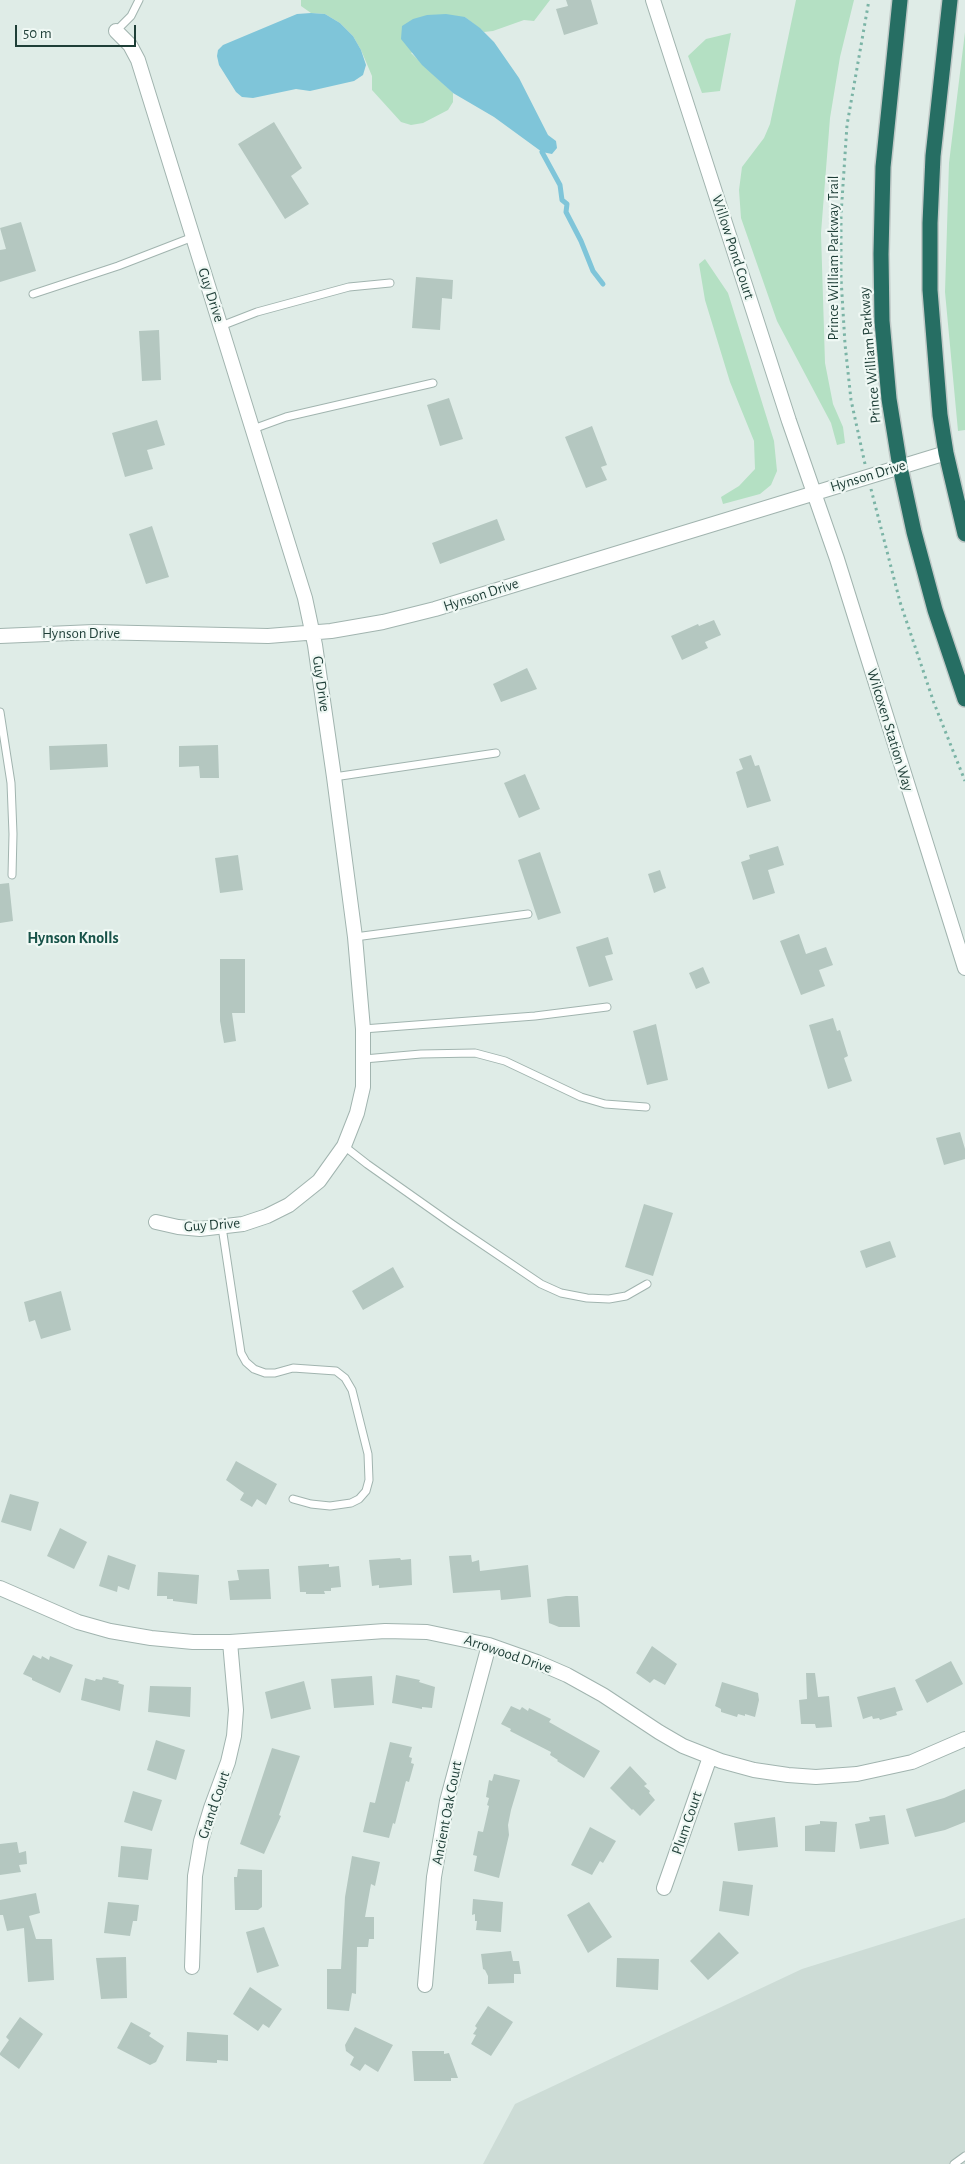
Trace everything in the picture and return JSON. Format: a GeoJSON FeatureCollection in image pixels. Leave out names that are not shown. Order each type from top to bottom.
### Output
{"type":"FeatureCollection","features":[{"type":"Feature","properties":{"kind":"highway","name":"Prince William Parkway"},"geometry":{"type":"LineString","coordinates":[[900,0],[882,167],[882,320],[889,399],[900,467],[914,532],[935,610],[965,699]]}},
{"type":"Feature","properties":{"kind":"highway"},"geometry":{"type":"LineString","coordinates":[[950,0],[933,156],[930,290],[946,453],[965,534]]}},
{"type":"Feature","properties":{"kind":"street","name":"Willow Pond Court"},"geometry":{"type":"LineString","coordinates":[[653,0],[814,493]]}},
{"type":"Feature","properties":{"kind":"street","name":"Guy Drive"},"geometry":{"type":"LineString","coordinates":[[116,31],[130,45],[138,60],[305,598],[313,633],[334,777],[355,937],[363,1029],[364,1059],[362,1087],[357,1113],[344,1146],[320,1181],[289,1205],[267,1216],[243,1224],[200,1229],[156,1222]]}},
{"type":"Feature","properties":{"kind":"street","name":"Hynson Drive"},"geometry":{"type":"LineString","coordinates":[[0,636],[94,632],[236,637],[313,633],[384,622],[435,610],[946,453]]}},
{"type":"Feature","properties":{"kind":"street","name":"Wilcoxen Station Way"},"geometry":{"type":"LineString","coordinates":[[814,493],[841,572],[965,968]]}},
{"type":"Feature","properties":{"kind":"street","name":"Arrowood Drive"},"geometry":{"type":"LineString","coordinates":[[0,1588],[78,1622],[110,1631],[151,1638],[193,1642],[230,1642],[385,1631],[427,1632],[489,1645],[538,1662],[567,1675],[603,1695],[659,1732],[710,1757],[754,1770],[816,1777],[858,1774],[912,1762],[965,1739]]}},
{"type":"Feature","properties":{"kind":"street","name":"Grand Court"},"geometry":{"type":"LineString","coordinates":[[192,1968],[196,1876],[201,1841],[228,1762],[234,1736],[236,1710],[230,1642]]}},
{"type":"Feature","properties":{"kind":"street","name":"Ancient Oak Court"},"geometry":{"type":"LineString","coordinates":[[425,1984],[434,1878],[447,1801],[489,1645]]}},
{"type":"Feature","properties":{"kind":"street","name":"Plum Court"},"geometry":{"type":"LineString","coordinates":[[664,1888],[710,1757]]}},
{"type":"Feature","properties":{"kind":"lane"},"geometry":{"type":"LineString","coordinates":[[116,31],[132,16],[139,0]]}},
{"type":"Feature","properties":{"kind":"lane"},"geometry":{"type":"LineString","coordinates":[[33,294],[118,266],[193,237]]}},
{"type":"Feature","properties":{"kind":"lane"},"geometry":{"type":"LineString","coordinates":[[221,326],[257,312],[349,287],[390,283]]}},
{"type":"Feature","properties":{"kind":"lane"},"geometry":{"type":"LineString","coordinates":[[253,429],[286,417],[433,383]]}},
{"type":"Feature","properties":{"kind":"lane"},"geometry":{"type":"LineString","coordinates":[[0,712],[10,783],[12,875]]}},
{"type":"Feature","properties":{"kind":"lane"},"geometry":{"type":"LineString","coordinates":[[334,777],[496,753]]}},
{"type":"Feature","properties":{"kind":"lane"},"geometry":{"type":"LineString","coordinates":[[355,937],[528,914]]}},
{"type":"Feature","properties":{"kind":"lane"},"geometry":{"type":"LineString","coordinates":[[363,1029],[535,1016],[607,1007]]}},
{"type":"Feature","properties":{"kind":"lane"},"geometry":{"type":"LineString","coordinates":[[364,1059],[421,1054],[474,1053],[505,1061],[580,1097],[605,1104],[646,1107]]}},
{"type":"Feature","properties":{"kind":"lane"},"geometry":{"type":"LineString","coordinates":[[344,1146],[436,1214],[541,1284],[570,1295],[587,1298],[626,1296],[647,1284]]}},
{"type":"Feature","properties":{"kind":"lane"},"geometry":{"type":"LineString","coordinates":[[222,1227],[241,1353],[246,1362],[254,1369],[265,1373],[275,1373],[293,1368],[336,1371],[345,1378],[352,1390],[368,1454],[369,1480],[366,1491],[359,1499],[350,1503],[330,1506],[311,1504],[294,1499]]}},
{"type":"Feature","properties":{"kind":"lane"},"geometry":{"type":"LineString","coordinates":[[954,2164],[965,2156]]}},
{"type":"Feature","properties":{"kind":"path","name":"Prince William Parkway Trail"},"geometry":{"type":"LineString","coordinates":[[864,456],[851,400],[845,344],[841,224],[847,125],[856,63],[869,0]]}},
{"type":"Feature","properties":{"kind":"path"},"geometry":{"type":"LineString","coordinates":[[875,506],[890,568],[909,630],[934,703],[965,781]]}},
{"type":"Feature","properties":{"kind":"shaded area"},"geometry":{"type":"Polygon","coordinates":[[[965,1918],[965,2164],[483,2164],[515,2104],[802,1969],[965,1918]]]}},
{"type":"Feature","properties":{"kind":"green space"},"geometry":{"type":"Polygon","coordinates":[[[301,0],[550,0],[534,21],[524,20],[493,31],[484,32],[465,17],[411,53],[453,93],[453,102],[448,110],[423,123],[411,125],[401,122],[372,90],[372,76],[353,36],[340,23],[325,14],[311,13],[301,6],[301,0]]]}},
{"type":"Feature","properties":{"kind":"green space"},"geometry":{"type":"Polygon","coordinates":[[[796,0],[854,0],[840,57],[830,118],[821,233],[825,363],[833,404],[843,427],[845,443],[837,445],[831,423],[777,321],[741,218],[739,190],[742,167],[764,138],[770,124],[796,0]]]}},
{"type":"Feature","properties":{"kind":"green space"},"geometry":{"type":"Polygon","coordinates":[[[965,32],[965,430],[958,431],[945,292],[949,163],[965,32]]]}},
{"type":"Feature","properties":{"kind":"green space"},"geometry":{"type":"Polygon","coordinates":[[[731,33],[720,91],[702,93],[688,56],[706,39],[731,33]]]}},
{"type":"Feature","properties":{"kind":"green space"},"geometry":{"type":"Polygon","coordinates":[[[705,259],[728,293],[774,441],[777,471],[771,485],[760,494],[723,504],[721,497],[739,486],[755,469],[754,441],[730,382],[705,300],[699,264],[705,259]]]}},
{"type":"Feature","properties":{"kind":"water"},"geometry":{"type":"Polygon","coordinates":[[[297,14],[325,14],[340,23],[353,36],[361,50],[366,65],[363,75],[354,81],[310,91],[296,89],[253,98],[242,97],[236,92],[219,65],[218,50],[223,45],[297,14]]]}},
{"type":"Feature","properties":{"kind":"water"},"geometry":{"type":"Polygon","coordinates":[[[446,14],[465,17],[494,42],[519,78],[548,135],[556,141],[557,148],[552,154],[542,152],[494,117],[453,93],[422,65],[401,39],[402,26],[413,19],[427,15],[446,14]]]}},
{"type":"Feature","properties":{"kind":"building"},"geometry":{"type":"Polygon","coordinates":[[[566,0],[591,0],[598,24],[564,35],[556,9],[568,6],[566,0]]]}},
{"type":"Feature","properties":{"kind":"building"},"geometry":{"type":"Polygon","coordinates":[[[274,122],[302,168],[291,176],[309,204],[285,219],[238,144],[274,122]]]}},
{"type":"Feature","properties":{"kind":"building"},"geometry":{"type":"Polygon","coordinates":[[[21,222],[36,271],[0,282],[0,250],[6,249],[0,228],[21,222]]]}},
{"type":"Feature","properties":{"kind":"building"},"geometry":{"type":"Polygon","coordinates":[[[416,277],[453,280],[452,299],[442,298],[440,330],[412,328],[416,277]]]}},
{"type":"Feature","properties":{"kind":"building"},"geometry":{"type":"Polygon","coordinates":[[[159,330],[161,380],[142,381],[139,331],[159,330]]]}},
{"type":"Feature","properties":{"kind":"building"},"geometry":{"type":"Polygon","coordinates":[[[449,398],[463,439],[440,446],[427,405],[449,398]]]}},
{"type":"Feature","properties":{"kind":"building"},"geometry":{"type":"Polygon","coordinates":[[[157,420],[165,445],[147,450],[153,469],[125,477],[112,433],[157,420]]]}},
{"type":"Feature","properties":{"kind":"building"},"geometry":{"type":"Polygon","coordinates":[[[592,426],[607,465],[601,467],[607,480],[586,488],[565,437],[592,426]]]}},
{"type":"Feature","properties":{"kind":"building"},"geometry":{"type":"Polygon","coordinates":[[[497,519],[505,540],[440,564],[432,543],[497,519]]]}},
{"type":"Feature","properties":{"kind":"building"},"geometry":{"type":"Polygon","coordinates":[[[152,526],[169,577],[146,584],[129,534],[152,526]]]}},
{"type":"Feature","properties":{"kind":"building"},"geometry":{"type":"Polygon","coordinates":[[[714,620],[721,635],[705,642],[708,648],[682,660],[671,636],[698,624],[699,626],[714,620]]]}},
{"type":"Feature","properties":{"kind":"building"},"geometry":{"type":"Polygon","coordinates":[[[527,668],[537,689],[501,702],[493,684],[527,668]]]}},
{"type":"Feature","properties":{"kind":"building"},"geometry":{"type":"Polygon","coordinates":[[[107,744],[108,767],[50,770],[49,746],[107,744]]]}},
{"type":"Feature","properties":{"kind":"building"},"geometry":{"type":"Polygon","coordinates":[[[218,745],[219,778],[200,778],[199,766],[179,767],[179,746],[218,745]]]}},
{"type":"Feature","properties":{"kind":"building"},"geometry":{"type":"Polygon","coordinates":[[[751,755],[755,766],[759,765],[771,801],[747,808],[736,772],[743,769],[739,759],[751,755]]]}},
{"type":"Feature","properties":{"kind":"building"},"geometry":{"type":"Polygon","coordinates":[[[525,774],[540,809],[519,818],[504,783],[525,774]]]}},
{"type":"Feature","properties":{"kind":"building"},"geometry":{"type":"Polygon","coordinates":[[[778,846],[784,865],[768,870],[775,893],[753,900],[741,862],[750,859],[749,855],[778,846]]]}},
{"type":"Feature","properties":{"kind":"building"},"geometry":{"type":"Polygon","coordinates":[[[540,852],[561,913],[538,920],[518,860],[540,852]]]}},
{"type":"Feature","properties":{"kind":"building"},"geometry":{"type":"Polygon","coordinates":[[[238,855],[243,890],[220,893],[215,858],[238,855]]]}},
{"type":"Feature","properties":{"kind":"building"},"geometry":{"type":"Polygon","coordinates":[[[660,870],[666,888],[654,893],[648,874],[660,870]]]}},
{"type":"Feature","properties":{"kind":"building"},"geometry":{"type":"Polygon","coordinates":[[[9,883],[13,921],[0,923],[0,884],[9,883]]]}},
{"type":"Feature","properties":{"kind":"building"},"geometry":{"type":"Polygon","coordinates":[[[799,934],[806,954],[826,947],[833,965],[819,970],[825,986],[801,995],[780,941],[799,934]]]}},
{"type":"Feature","properties":{"kind":"building"},"geometry":{"type":"Polygon","coordinates":[[[608,937],[613,954],[605,956],[613,980],[589,987],[576,947],[608,937]]]}},
{"type":"Feature","properties":{"kind":"building"},"geometry":{"type":"Polygon","coordinates":[[[220,959],[245,959],[245,1013],[232,1013],[236,1041],[224,1043],[220,1021],[220,959]]]}},
{"type":"Feature","properties":{"kind":"building"},"geometry":{"type":"Polygon","coordinates":[[[703,967],[710,983],[696,989],[689,973],[703,967]]]}},
{"type":"Feature","properties":{"kind":"building"},"geometry":{"type":"Polygon","coordinates":[[[833,1018],[837,1031],[840,1030],[848,1056],[844,1058],[852,1081],[828,1089],[809,1025],[833,1018]]]}},
{"type":"Feature","properties":{"kind":"building"},"geometry":{"type":"Polygon","coordinates":[[[656,1024],[668,1080],[647,1085],[633,1031],[656,1024]]]}},
{"type":"Feature","properties":{"kind":"building"},"geometry":{"type":"Polygon","coordinates":[[[960,1132],[965,1149],[965,1159],[944,1165],[936,1138],[960,1132]]]}},
{"type":"Feature","properties":{"kind":"building"},"geometry":{"type":"Polygon","coordinates":[[[644,1204],[673,1213],[653,1276],[625,1267],[644,1204]]]}},
{"type":"Feature","properties":{"kind":"building"},"geometry":{"type":"Polygon","coordinates":[[[890,1241],[896,1257],[866,1268],[860,1251],[890,1241]]]}},
{"type":"Feature","properties":{"kind":"building"},"geometry":{"type":"Polygon","coordinates":[[[393,1267],[404,1287],[363,1310],[352,1291],[393,1267]]]}},
{"type":"Feature","properties":{"kind":"building"},"geometry":{"type":"Polygon","coordinates":[[[61,1291],[71,1330],[41,1339],[35,1320],[29,1322],[24,1302],[61,1291]]]}},
{"type":"Feature","properties":{"kind":"building"},"geometry":{"type":"Polygon","coordinates":[[[236,1461],[277,1484],[266,1505],[257,1499],[252,1507],[240,1500],[244,1493],[226,1480],[236,1461]]]}},
{"type":"Feature","properties":{"kind":"building"},"geometry":{"type":"Polygon","coordinates":[[[10,1494],[39,1502],[31,1531],[1,1522],[10,1494]]]}},
{"type":"Feature","properties":{"kind":"building"},"geometry":{"type":"Polygon","coordinates":[[[60,1528],[87,1542],[74,1569],[47,1556],[60,1528]]]}},
{"type":"Feature","properties":{"kind":"building"},"geometry":{"type":"Polygon","coordinates":[[[108,1555],[136,1565],[129,1590],[118,1586],[117,1592],[99,1586],[108,1555]]]}},
{"type":"Feature","properties":{"kind":"building"},"geometry":{"type":"Polygon","coordinates":[[[471,1555],[472,1562],[479,1560],[480,1571],[528,1565],[531,1597],[501,1600],[500,1590],[453,1593],[449,1556],[471,1555]]]}},
{"type":"Feature","properties":{"kind":"building"},"geometry":{"type":"Polygon","coordinates":[[[400,1558],[401,1560],[411,1559],[412,1585],[379,1588],[379,1585],[372,1586],[369,1560],[400,1558]]]}},
{"type":"Feature","properties":{"kind":"building"},"geometry":{"type":"Polygon","coordinates":[[[329,1564],[329,1567],[339,1566],[341,1587],[331,1588],[331,1591],[324,1591],[325,1594],[306,1594],[306,1592],[300,1592],[298,1566],[329,1564]]]}},
{"type":"Feature","properties":{"kind":"building"},"geometry":{"type":"Polygon","coordinates":[[[269,1569],[271,1599],[230,1600],[228,1581],[239,1580],[237,1570],[269,1569]]]}},
{"type":"Feature","properties":{"kind":"building"},"geometry":{"type":"Polygon","coordinates":[[[158,1572],[199,1575],[197,1604],[173,1601],[173,1599],[167,1599],[167,1596],[157,1596],[158,1572]]]}},
{"type":"Feature","properties":{"kind":"building"},"geometry":{"type":"Polygon","coordinates":[[[578,1596],[580,1627],[559,1627],[549,1623],[547,1599],[578,1596]]]}},
{"type":"Feature","properties":{"kind":"building"},"geometry":{"type":"Polygon","coordinates":[[[652,1646],[677,1664],[665,1685],[654,1679],[650,1683],[636,1673],[652,1646]]]}},
{"type":"Feature","properties":{"kind":"building"},"geometry":{"type":"Polygon","coordinates":[[[33,1655],[41,1659],[42,1656],[49,1660],[50,1656],[73,1665],[60,1693],[23,1674],[33,1655]]]}},
{"type":"Feature","properties":{"kind":"building"},"geometry":{"type":"Polygon","coordinates":[[[951,1661],[963,1684],[927,1703],[915,1680],[951,1661]]]}},
{"type":"Feature","properties":{"kind":"building"},"geometry":{"type":"Polygon","coordinates":[[[806,1673],[815,1673],[818,1697],[829,1696],[832,1727],[816,1728],[815,1724],[801,1724],[799,1700],[807,1699],[806,1673]]]}},
{"type":"Feature","properties":{"kind":"building"},"geometry":{"type":"Polygon","coordinates":[[[396,1675],[420,1680],[419,1682],[435,1687],[432,1708],[422,1707],[422,1709],[392,1703],[396,1675]]]}},
{"type":"Feature","properties":{"kind":"building"},"geometry":{"type":"Polygon","coordinates":[[[372,1676],[374,1705],[334,1708],[331,1679],[372,1676]]]}},
{"type":"Feature","properties":{"kind":"building"},"geometry":{"type":"Polygon","coordinates":[[[103,1677],[119,1681],[118,1683],[124,1685],[120,1711],[81,1700],[85,1678],[95,1681],[96,1679],[102,1680],[103,1677]]]}},
{"type":"Feature","properties":{"kind":"building"},"geometry":{"type":"Polygon","coordinates":[[[304,1681],[311,1709],[271,1719],[265,1692],[304,1681]]]}},
{"type":"Feature","properties":{"kind":"building"},"geometry":{"type":"Polygon","coordinates":[[[722,1682],[758,1693],[759,1700],[755,1717],[738,1714],[737,1717],[721,1712],[721,1709],[715,1706],[722,1682]]]}},
{"type":"Feature","properties":{"kind":"building"},"geometry":{"type":"Polygon","coordinates":[[[150,1686],[191,1687],[190,1717],[148,1712],[150,1686]]]}},
{"type":"Feature","properties":{"kind":"building"},"geometry":{"type":"Polygon","coordinates":[[[895,1687],[903,1710],[896,1712],[897,1715],[880,1720],[879,1718],[873,1719],[872,1716],[863,1719],[857,1697],[895,1687]]]}},
{"type":"Feature","properties":{"kind":"building"},"geometry":{"type":"Polygon","coordinates":[[[511,1706],[520,1710],[522,1707],[528,1711],[529,1708],[551,1719],[549,1722],[600,1751],[584,1778],[557,1761],[550,1755],[551,1752],[510,1731],[511,1729],[501,1724],[511,1706]]]}},
{"type":"Feature","properties":{"kind":"building"},"geometry":{"type":"Polygon","coordinates":[[[156,1740],[185,1750],[176,1780],[147,1770],[156,1740]]]}},
{"type":"Feature","properties":{"kind":"building"},"geometry":{"type":"Polygon","coordinates":[[[390,1742],[412,1747],[409,1757],[412,1758],[411,1763],[414,1764],[409,1782],[406,1781],[395,1824],[393,1823],[389,1838],[363,1832],[370,1802],[375,1803],[390,1742]]]}},
{"type":"Feature","properties":{"kind":"building"},"geometry":{"type":"Polygon","coordinates":[[[272,1748],[300,1756],[279,1815],[281,1816],[264,1854],[240,1844],[272,1748]]]}},
{"type":"Feature","properties":{"kind":"building"},"geometry":{"type":"Polygon","coordinates":[[[630,1766],[647,1784],[644,1786],[650,1791],[649,1793],[655,1800],[640,1816],[610,1788],[630,1766]]]}},
{"type":"Feature","properties":{"kind":"building"},"geometry":{"type":"Polygon","coordinates":[[[494,1774],[520,1780],[511,1810],[508,1825],[509,1835],[499,1878],[474,1871],[477,1856],[473,1855],[478,1831],[483,1832],[489,1806],[487,1805],[489,1798],[486,1797],[489,1780],[492,1781],[494,1774]]]}},
{"type":"Feature","properties":{"kind":"building"},"geometry":{"type":"Polygon","coordinates":[[[965,1789],[965,1822],[945,1830],[915,1837],[906,1809],[944,1798],[965,1789]]]}},
{"type":"Feature","properties":{"kind":"building"},"geometry":{"type":"Polygon","coordinates":[[[133,1791],[162,1800],[152,1831],[124,1822],[133,1791]]]}},
{"type":"Feature","properties":{"kind":"building"},"geometry":{"type":"Polygon","coordinates":[[[885,1815],[889,1844],[860,1849],[855,1824],[870,1821],[869,1817],[885,1815]]]}},
{"type":"Feature","properties":{"kind":"building"},"geometry":{"type":"Polygon","coordinates":[[[775,1817],[778,1847],[738,1851],[734,1823],[775,1817]]]}},
{"type":"Feature","properties":{"kind":"building"},"geometry":{"type":"Polygon","coordinates":[[[820,1821],[837,1822],[835,1852],[805,1851],[805,1826],[820,1824],[820,1821]]]}},
{"type":"Feature","properties":{"kind":"building"},"geometry":{"type":"Polygon","coordinates":[[[590,1827],[616,1841],[603,1863],[600,1861],[592,1875],[571,1865],[590,1827]]]}},
{"type":"Feature","properties":{"kind":"building"},"geometry":{"type":"Polygon","coordinates":[[[17,1842],[19,1853],[26,1851],[27,1864],[19,1865],[21,1872],[0,1875],[0,1844],[17,1842]]]}},
{"type":"Feature","properties":{"kind":"building"},"geometry":{"type":"Polygon","coordinates":[[[121,1846],[152,1849],[148,1880],[118,1877],[121,1846]]]}},
{"type":"Feature","properties":{"kind":"building"},"geometry":{"type":"Polygon","coordinates":[[[352,1856],[380,1862],[375,1886],[371,1884],[365,1917],[374,1917],[374,1939],[369,1939],[368,1947],[357,1947],[356,1994],[352,1993],[349,2011],[327,2009],[327,1969],[341,1969],[345,1897],[352,1856]]]}},
{"type":"Feature","properties":{"kind":"building"},"geometry":{"type":"Polygon","coordinates":[[[238,1869],[262,1870],[262,1907],[258,1910],[235,1910],[234,1877],[237,1877],[238,1869]]]}},
{"type":"Feature","properties":{"kind":"building"},"geometry":{"type":"Polygon","coordinates":[[[723,1881],[753,1885],[749,1916],[719,1911],[723,1881]]]}},
{"type":"Feature","properties":{"kind":"building"},"geometry":{"type":"Polygon","coordinates":[[[36,1893],[40,1913],[29,1916],[36,1939],[52,1939],[54,1980],[28,1982],[24,1928],[7,1931],[3,1915],[0,1915],[0,1900],[36,1893]]]}},
{"type":"Feature","properties":{"kind":"building"},"geometry":{"type":"Polygon","coordinates":[[[473,1899],[503,1902],[501,1932],[476,1930],[477,1921],[475,1921],[475,1914],[472,1915],[473,1899]]]}},
{"type":"Feature","properties":{"kind":"building"},"geometry":{"type":"Polygon","coordinates":[[[108,1902],[139,1905],[137,1921],[133,1921],[130,1936],[104,1933],[108,1902]]]}},
{"type":"Feature","properties":{"kind":"building"},"geometry":{"type":"Polygon","coordinates":[[[589,1902],[612,1937],[588,1953],[567,1915],[589,1902]]]}},
{"type":"Feature","properties":{"kind":"building"},"geometry":{"type":"Polygon","coordinates":[[[264,1927],[279,1966],[257,1973],[246,1932],[264,1927]]]}},
{"type":"Feature","properties":{"kind":"building"},"geometry":{"type":"Polygon","coordinates":[[[719,1932],[739,1953],[708,1980],[690,1961],[719,1932]]]}},
{"type":"Feature","properties":{"kind":"building"},"geometry":{"type":"Polygon","coordinates":[[[511,1951],[513,1961],[519,1961],[521,1974],[514,1974],[514,1983],[488,1984],[488,1976],[483,1969],[481,1954],[511,1951]]]}},
{"type":"Feature","properties":{"kind":"building"},"geometry":{"type":"Polygon","coordinates":[[[126,1957],[127,1998],[101,1999],[96,1958],[126,1957]]]}},
{"type":"Feature","properties":{"kind":"building"},"geometry":{"type":"Polygon","coordinates":[[[617,1958],[659,1959],[658,1990],[616,1987],[617,1958]]]}},
{"type":"Feature","properties":{"kind":"building"},"geometry":{"type":"Polygon","coordinates":[[[250,1987],[282,2009],[269,2028],[263,2024],[258,2031],[233,2014],[250,1987]]]}},
{"type":"Feature","properties":{"kind":"building"},"geometry":{"type":"Polygon","coordinates":[[[488,2006],[513,2022],[491,2056],[471,2044],[476,2035],[473,2034],[477,2028],[475,2026],[488,2006]]]}},
{"type":"Feature","properties":{"kind":"building"},"geometry":{"type":"Polygon","coordinates":[[[20,2017],[43,2034],[19,2069],[0,2055],[0,2053],[9,2040],[6,2037],[20,2017]]]}},
{"type":"Feature","properties":{"kind":"building"},"geometry":{"type":"Polygon","coordinates":[[[131,2022],[151,2033],[149,2036],[164,2046],[156,2062],[150,2065],[117,2048],[131,2022]]]}},
{"type":"Feature","properties":{"kind":"building"},"geometry":{"type":"Polygon","coordinates":[[[355,2027],[393,2045],[378,2072],[365,2064],[360,2071],[350,2065],[354,2057],[346,2051],[345,2045],[355,2027]]]}},
{"type":"Feature","properties":{"kind":"building"},"geometry":{"type":"Polygon","coordinates":[[[187,2032],[228,2035],[228,2061],[217,2060],[217,2063],[186,2061],[187,2032]]]}},
{"type":"Feature","properties":{"kind":"building"},"geometry":{"type":"Polygon","coordinates":[[[412,2051],[444,2051],[444,2054],[449,2053],[458,2078],[451,2078],[451,2081],[414,2081],[412,2051]]]}},
{"type":"Feature","properties":{"kind":"waterway"},"geometry":{"type":"LineString","coordinates":[[542,152],[560,185],[562,200],[567,204],[566,212],[581,241],[593,271],[603,284]]}},
{"type":"Feature","properties":{"kind":"district","name":"Hynson Knolls"},"geometry":{"type":"Point","coordinates":[73,938]}}]}
